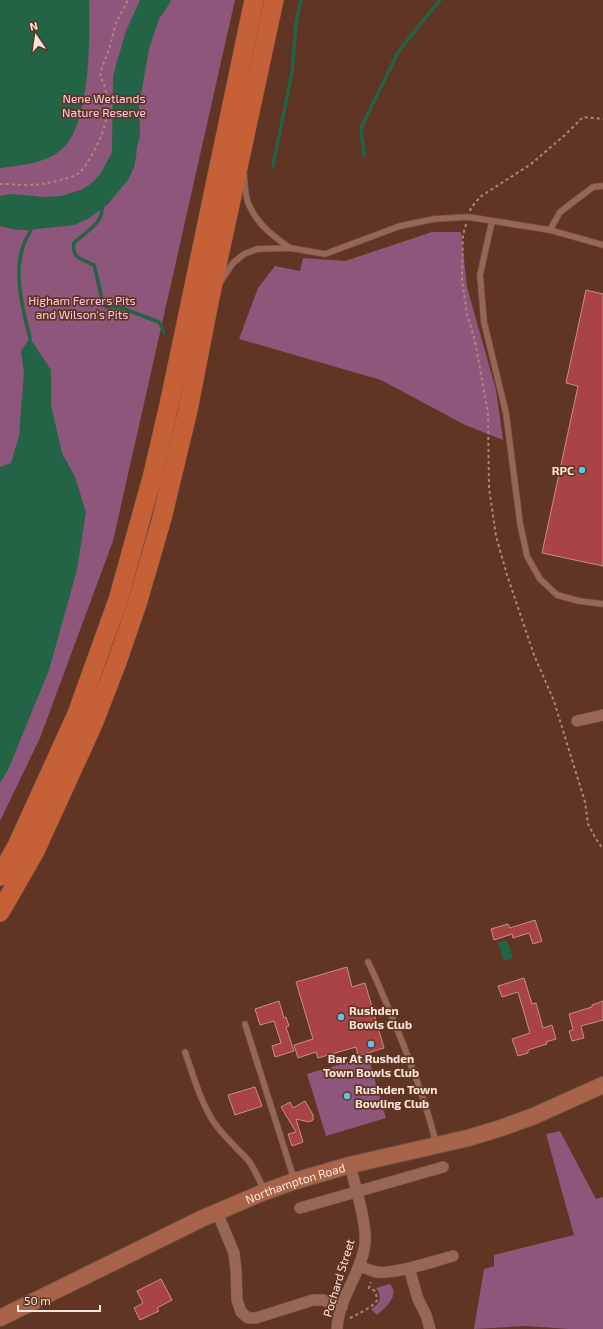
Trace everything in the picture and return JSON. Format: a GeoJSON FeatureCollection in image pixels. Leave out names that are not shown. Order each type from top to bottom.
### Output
{"type":"FeatureCollection","features":[{"type":"Feature","properties":{"kind":"highway"},"geometry":{"type":"LineString","coordinates":[[0,876],[17,846],[78,714],[118,600],[152,478],[254,0]]}},
{"type":"Feature","properties":{"kind":"highway"},"geometry":{"type":"LineString","coordinates":[[0,912],[35,851],[92,724],[122,648],[137,604],[162,518],[188,410],[240,154],[274,0]]}},
{"type":"Feature","properties":{"kind":"main road","name":"Northampton Road"},"geometry":{"type":"LineString","coordinates":[[0,1318],[217,1212],[264,1192],[295,1181],[350,1165],[468,1138],[534,1116],[603,1085]]}},
{"type":"Feature","properties":{"kind":"street"},"geometry":{"type":"LineString","coordinates":[[576,721],[603,714]]}},
{"type":"Feature","properties":{"kind":"street","name":"Pochard Street"},"geometry":{"type":"LineString","coordinates":[[337,1328],[338,1319],[359,1266],[364,1245],[365,1230],[350,1165]]}},
{"type":"Feature","properties":{"kind":"street"},"geometry":{"type":"LineString","coordinates":[[300,1208],[443,1167]]}},
{"type":"Feature","properties":{"kind":"street"},"geometry":{"type":"LineString","coordinates":[[217,1212],[234,1253],[237,1300],[246,1324],[256,1318],[313,1300],[323,1300],[342,1307]]}},
{"type":"Feature","properties":{"kind":"street"},"geometry":{"type":"LineString","coordinates":[[359,1266],[375,1271],[389,1271],[409,1268],[452,1256]]}},
{"type":"Feature","properties":{"kind":"street"},"geometry":{"type":"LineString","coordinates":[[409,1268],[418,1299],[426,1315],[430,1329]]}},
{"type":"Feature","properties":{"kind":"lane"},"geometry":{"type":"LineString","coordinates":[[240,154],[249,204],[258,221],[271,234],[290,248]]}},
{"type":"Feature","properties":{"kind":"lane"},"geometry":{"type":"LineString","coordinates":[[550,230],[560,212],[593,187],[603,186]]}},
{"type":"Feature","properties":{"kind":"lane"},"geometry":{"type":"LineString","coordinates":[[209,302],[223,276],[233,263],[244,254],[257,249],[290,248],[325,254],[353,245],[400,226],[434,219],[468,217],[550,230],[603,245]]}},
{"type":"Feature","properties":{"kind":"lane"},"geometry":{"type":"LineString","coordinates":[[492,221],[480,275],[484,322],[506,413],[519,516],[527,556],[540,579],[557,595],[579,602],[603,604]]}},
{"type":"Feature","properties":{"kind":"lane"},"geometry":{"type":"LineString","coordinates":[[368,962],[412,1067],[432,1125],[437,1145]]}},
{"type":"Feature","properties":{"kind":"lane"},"geometry":{"type":"LineString","coordinates":[[245,1024],[295,1181]]}},
{"type":"Feature","properties":{"kind":"lane"},"geometry":{"type":"LineString","coordinates":[[185,1052],[204,1105],[225,1136],[248,1160],[256,1172],[264,1192]]}},
{"type":"Feature","properties":{"kind":"path"},"geometry":{"type":"LineString","coordinates":[[0,184],[41,184],[76,174],[83,169],[92,154],[106,120],[107,92],[105,83],[100,77],[116,24],[128,0]]}},
{"type":"Feature","properties":{"kind":"path"},"geometry":{"type":"LineString","coordinates":[[337,1328],[375,1303],[377,1298],[375,1291],[369,1288],[375,1271]]}},
{"type":"Feature","properties":{"kind":"green space","name":"Higham Ferrers Pits and Wilson's Pits"},"geometry":{"type":"Polygon","coordinates":[[[0,0],[235,0],[113,541],[40,738],[0,821],[0,0]]]}},
{"type":"Feature","properties":{"kind":"green space"},"geometry":{"type":"Polygon","coordinates":[[[432,232],[461,232],[467,287],[496,390],[503,440],[465,425],[381,380],[239,339],[258,288],[275,266],[300,271],[303,258],[345,261],[432,232]]]}},
{"type":"Feature","properties":{"kind":"green space","name":"Rushden Town Bowling Club"},"geometry":{"type":"Polygon","coordinates":[[[368,1056],[386,1118],[326,1136],[307,1074],[368,1056]]]}},
{"type":"Feature","properties":{"kind":"green space"},"geometry":{"type":"Polygon","coordinates":[[[560,1131],[596,1199],[603,1197],[603,1329],[569,1329],[526,1326],[474,1329],[484,1269],[494,1266],[494,1255],[574,1235],[546,1134],[560,1131]]]}},
{"type":"Feature","properties":{"kind":"green space"},"geometry":{"type":"Polygon","coordinates":[[[390,1284],[393,1288],[393,1297],[388,1305],[377,1315],[371,1309],[377,1305],[380,1300],[376,1288],[390,1284]]]}},
{"type":"Feature","properties":{"kind":"shaded area"},"geometry":{"type":"Polygon","coordinates":[[[0,0],[89,0],[89,36],[87,80],[78,122],[71,138],[61,150],[40,161],[0,168],[0,0]]]}},
{"type":"Feature","properties":{"kind":"shaded area"},"geometry":{"type":"Polygon","coordinates":[[[140,0],[171,0],[159,19],[149,49],[139,105],[140,136],[134,167],[128,180],[108,204],[88,219],[74,225],[28,230],[17,230],[0,226],[0,196],[12,194],[44,197],[61,196],[83,189],[92,183],[101,173],[112,152],[113,77],[126,31],[140,0]]]}},
{"type":"Feature","properties":{"kind":"shaded area"},"geometry":{"type":"Polygon","coordinates":[[[30,338],[51,370],[51,405],[62,453],[75,477],[86,512],[77,570],[49,670],[8,770],[0,783],[0,467],[11,463],[19,436],[24,373],[21,351],[30,338]]]}},
{"type":"Feature","properties":{"kind":"shaded area"},"geometry":{"type":"Polygon","coordinates":[[[507,940],[513,958],[504,961],[498,943],[507,940]]]}},
{"type":"Feature","properties":{"kind":"building","name":"RPC"},"geometry":{"type":"Polygon","coordinates":[[[586,290],[603,294],[603,566],[542,553],[578,386],[566,383],[586,290]]]}},
{"type":"Feature","properties":{"kind":"building"},"geometry":{"type":"Polygon","coordinates":[[[535,920],[542,941],[533,944],[529,933],[513,938],[512,934],[494,940],[491,929],[508,924],[510,928],[535,920]]]}},
{"type":"Feature","properties":{"kind":"building","name":"Rushden Bowls Club"},"geometry":{"type":"Polygon","coordinates":[[[347,967],[352,987],[365,983],[384,1048],[358,1056],[356,1047],[318,1058],[316,1052],[298,1058],[294,1045],[313,1039],[296,982],[347,967]]]}},
{"type":"Feature","properties":{"kind":"building"},"geometry":{"type":"Polygon","coordinates":[[[524,978],[532,1004],[536,1003],[543,1028],[552,1025],[556,1039],[546,1042],[547,1044],[528,1050],[528,1053],[518,1056],[512,1039],[530,1033],[518,992],[502,997],[498,986],[524,978]]]}},
{"type":"Feature","properties":{"kind":"building"},"geometry":{"type":"Polygon","coordinates":[[[279,1001],[284,1018],[286,1017],[289,1026],[286,1027],[294,1051],[275,1057],[272,1046],[281,1043],[274,1021],[260,1025],[255,1009],[279,1001]]]}},
{"type":"Feature","properties":{"kind":"building"},"geometry":{"type":"Polygon","coordinates":[[[603,1001],[603,1020],[581,1026],[584,1038],[572,1041],[569,1031],[573,1030],[569,1014],[592,1007],[592,1005],[603,1001]]]}},
{"type":"Feature","properties":{"kind":"building"},"geometry":{"type":"Polygon","coordinates":[[[255,1087],[262,1106],[235,1115],[228,1095],[255,1087]]]}},
{"type":"Feature","properties":{"kind":"building"},"geometry":{"type":"Polygon","coordinates":[[[305,1101],[313,1115],[313,1120],[309,1122],[296,1119],[303,1142],[292,1146],[288,1134],[296,1132],[281,1107],[290,1102],[293,1108],[305,1101]]]}},
{"type":"Feature","properties":{"kind":"building"},"geometry":{"type":"Polygon","coordinates":[[[161,1279],[172,1300],[157,1308],[159,1311],[140,1320],[134,1308],[143,1303],[137,1291],[161,1279]]]}},
{"type":"Feature","properties":{"kind":"waterway"},"geometry":{"type":"LineString","coordinates":[[273,166],[292,72],[296,23],[301,0]]}},
{"type":"Feature","properties":{"kind":"waterway"},"geometry":{"type":"LineString","coordinates":[[364,156],[361,128],[398,52],[440,0]]}},
{"type":"Feature","properties":{"kind":"waterway"},"geometry":{"type":"LineString","coordinates":[[102,205],[102,212],[97,222],[74,243],[74,252],[78,257],[94,265],[103,304],[106,307],[119,307],[159,322],[164,333]]}},
{"type":"Feature","properties":{"kind":"waterway"},"geometry":{"type":"LineString","coordinates":[[30,338],[21,298],[19,268],[20,257],[31,227]]}},
{"type":"Feature","properties":{"kind":"place","name":"RPC"},"geometry":{"type":"Point","coordinates":[582,470]}},
{"type":"Feature","properties":{"kind":"place","name":"Rushden Bowls Club"},"geometry":{"type":"Point","coordinates":[341,1017]}},
{"type":"Feature","properties":{"kind":"place","name":"Bar At Rushden Town Bowls Club"},"geometry":{"type":"Point","coordinates":[371,1044]}},
{"type":"Feature","properties":{"kind":"place","name":"Rushden Town Bowling Club"},"geometry":{"type":"Point","coordinates":[347,1096]}},
{"type":"Feature","properties":{"kind":"park label","name":"Nene Wetlands Nature Reserve"},"geometry":{"type":"Point","coordinates":[104,105]}}]}
